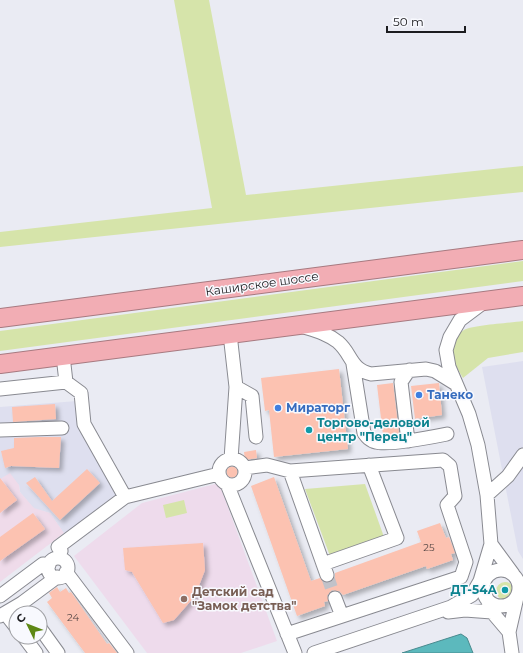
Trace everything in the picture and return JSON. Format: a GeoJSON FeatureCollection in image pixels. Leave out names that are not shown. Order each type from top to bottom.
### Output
{"type":"FeatureCollection","features":[{"type":"Feature","properties":{"kind":"highway","name":"Каширское шоссе"},"geometry":{"type":"LineString","coordinates":[[0,318],[523,250]]}},
{"type":"Feature","properties":{"kind":"highway"},"geometry":{"type":"LineString","coordinates":[[0,364],[523,296]]}},
{"type":"Feature","properties":{"kind":"street"},"geometry":{"type":"LineString","coordinates":[[426,369],[434,364],[446,350],[450,337],[460,320],[484,302]]}},
{"type":"Feature","properties":{"kind":"street"},"geometry":{"type":"LineString","coordinates":[[298,325],[324,333],[339,343],[358,369],[371,374],[426,369],[435,371],[446,377],[457,386]]}},
{"type":"Feature","properties":{"kind":"street"},"geometry":{"type":"LineString","coordinates":[[230,334],[236,387],[231,458]]}},
{"type":"Feature","properties":{"kind":"street"},"geometry":{"type":"LineString","coordinates":[[314,653],[451,606],[472,595],[480,581],[491,544],[487,495],[478,444],[469,414],[449,367],[446,350]]}},
{"type":"Feature","properties":{"kind":"street"},"geometry":{"type":"LineString","coordinates":[[63,356],[66,382]]}},
{"type":"Feature","properties":{"kind":"street"},"geometry":{"type":"LineString","coordinates":[[354,364],[364,433],[369,439],[376,443],[408,441],[447,434]]}},
{"type":"Feature","properties":{"kind":"street"},"geometry":{"type":"LineString","coordinates":[[408,441],[402,382],[409,370]]}},
{"type":"Feature","properties":{"kind":"street"},"geometry":{"type":"LineString","coordinates":[[0,389],[66,382],[81,393],[84,424],[91,430],[125,497]]}},
{"type":"Feature","properties":{"kind":"street"},"geometry":{"type":"LineString","coordinates":[[236,387],[252,396],[256,437]]}},
{"type":"Feature","properties":{"kind":"street"},"geometry":{"type":"LineString","coordinates":[[0,430],[62,428]]}},
{"type":"Feature","properties":{"kind":"street"},"geometry":{"type":"LineString","coordinates":[[487,495],[508,476],[523,455]]}},
{"type":"Feature","properties":{"kind":"street"},"geometry":{"type":"LineString","coordinates":[[0,596],[43,564],[54,552],[125,497],[223,479],[240,483],[245,476],[245,468],[240,461],[231,458],[220,466],[223,479],[294,653]]}},
{"type":"Feature","properties":{"kind":"street"},"geometry":{"type":"LineString","coordinates":[[245,468],[266,465],[290,471],[443,460],[450,466],[455,496],[447,505],[466,562],[461,577],[287,634]]}},
{"type":"Feature","properties":{"kind":"street"},"geometry":{"type":"LineString","coordinates":[[290,471],[325,570],[397,538],[369,465]]}},
{"type":"Feature","properties":{"kind":"street"},"geometry":{"type":"LineString","coordinates":[[491,544],[513,574],[519,585],[509,632],[512,653]]}},
{"type":"Feature","properties":{"kind":"street"},"geometry":{"type":"LineString","coordinates":[[28,605],[62,575],[68,566],[66,562],[54,552]]}},
{"type":"Feature","properties":{"kind":"street"},"geometry":{"type":"LineString","coordinates":[[513,574],[502,570],[491,573],[484,583],[484,594],[491,603],[503,606],[513,601],[517,596]]}},
{"type":"Feature","properties":{"kind":"street"},"geometry":{"type":"LineString","coordinates":[[62,575],[127,653]]}},
{"type":"Feature","properties":{"kind":"street"},"geometry":{"type":"LineString","coordinates":[[480,581],[492,612],[509,632]]}},
{"type":"Feature","properties":{"kind":"street"},"geometry":{"type":"LineString","coordinates":[[335,598],[342,616]]}},
{"type":"Feature","properties":{"kind":"street"},"geometry":{"type":"LineString","coordinates":[[332,653],[450,612],[470,610],[492,612]]}},
{"type":"Feature","properties":{"kind":"street"},"geometry":{"type":"LineString","coordinates":[[48,640],[57,653]]}},
{"type":"Feature","properties":{"kind":"shaded area"},"geometry":{"type":"Polygon","coordinates":[[[523,361],[523,559],[518,551],[482,367],[523,361]]]}},
{"type":"Feature","properties":{"kind":"shaded area"},"geometry":{"type":"Polygon","coordinates":[[[77,401],[123,502],[72,545],[50,513],[34,509],[20,492],[19,485],[0,479],[0,407],[77,401]]]}},
{"type":"Feature","properties":{"kind":"shaded area"},"geometry":{"type":"Polygon","coordinates":[[[10,473],[19,485],[20,492],[34,508],[50,513],[64,533],[0,582],[0,479],[10,473]]]}},
{"type":"Feature","properties":{"kind":"shaded area","name":"Детский сад \"Замок детства\""},"geometry":{"type":"Polygon","coordinates":[[[219,483],[277,641],[241,653],[147,653],[74,556],[142,503],[219,483]]]}},
{"type":"Feature","properties":{"kind":"green space"},"geometry":{"type":"Polygon","coordinates":[[[174,0],[209,0],[246,195],[523,166],[523,192],[0,247],[0,232],[212,208],[174,0]]]}},
{"type":"Feature","properties":{"kind":"green space"},"geometry":{"type":"Polygon","coordinates":[[[523,261],[523,281],[0,351],[0,331],[523,261]]]}},
{"type":"Feature","properties":{"kind":"green space"},"geometry":{"type":"Polygon","coordinates":[[[523,321],[523,352],[488,358],[463,378],[456,366],[453,352],[454,340],[458,335],[468,328],[523,321]]]}},
{"type":"Feature","properties":{"kind":"green space"},"geometry":{"type":"Polygon","coordinates":[[[365,484],[384,537],[330,556],[305,489],[365,484]]]}},
{"type":"Feature","properties":{"kind":"green space"},"geometry":{"type":"Polygon","coordinates":[[[184,500],[187,513],[166,518],[163,505],[184,500]]]}},
{"type":"Feature","properties":{"kind":"green space"},"geometry":{"type":"Polygon","coordinates":[[[505,582],[509,583],[513,587],[513,595],[509,599],[505,600],[501,599],[497,595],[496,591],[497,587],[501,583],[505,582]]]}},
{"type":"Feature","properties":{"kind":"water"},"geometry":{"type":"Polygon","coordinates":[[[461,634],[467,638],[473,653],[402,653],[461,634]]]}},
{"type":"Feature","properties":{"kind":"building","name":"Торгово-деловой центр \"Перец\""},"geometry":{"type":"Polygon","coordinates":[[[339,369],[348,449],[274,457],[269,410],[265,411],[261,378],[339,369]]]}},
{"type":"Feature","properties":{"kind":"building"},"geometry":{"type":"Polygon","coordinates":[[[393,383],[399,434],[383,435],[377,385],[393,383]]]}},
{"type":"Feature","properties":{"kind":"building"},"geometry":{"type":"Polygon","coordinates":[[[439,383],[442,415],[415,419],[411,386],[439,383]]]}},
{"type":"Feature","properties":{"kind":"building"},"geometry":{"type":"Polygon","coordinates":[[[55,404],[56,419],[13,422],[12,407],[55,404]]]}},
{"type":"Feature","properties":{"kind":"building"},"geometry":{"type":"Polygon","coordinates":[[[61,437],[59,468],[11,466],[5,468],[1,451],[14,448],[14,438],[61,437]]]}},
{"type":"Feature","properties":{"kind":"building"},"geometry":{"type":"Polygon","coordinates":[[[256,450],[257,458],[245,460],[244,452],[256,450]]]}},
{"type":"Feature","properties":{"kind":"building"},"geometry":{"type":"Polygon","coordinates":[[[232,466],[236,468],[238,472],[236,476],[232,478],[228,476],[226,472],[228,468],[232,466]]]}},
{"type":"Feature","properties":{"kind":"building"},"geometry":{"type":"Polygon","coordinates":[[[87,469],[100,483],[60,520],[26,483],[35,477],[52,501],[87,469]]]}},
{"type":"Feature","properties":{"kind":"building"},"geometry":{"type":"Polygon","coordinates":[[[274,477],[311,581],[320,578],[325,583],[330,582],[335,577],[335,573],[421,542],[417,531],[440,523],[446,538],[449,537],[455,553],[451,554],[453,560],[427,569],[426,566],[343,595],[340,592],[332,590],[329,593],[328,601],[324,602],[325,606],[297,616],[251,486],[274,477]]]}},
{"type":"Feature","properties":{"kind":"building"},"geometry":{"type":"Polygon","coordinates":[[[0,478],[17,500],[0,513],[0,478]]]}},
{"type":"Feature","properties":{"kind":"building"},"geometry":{"type":"Polygon","coordinates":[[[33,513],[45,529],[0,561],[0,537],[33,513]]]}},
{"type":"Feature","properties":{"kind":"building"},"geometry":{"type":"Polygon","coordinates":[[[203,543],[205,570],[195,596],[174,620],[163,623],[132,572],[125,570],[123,548],[203,543]]]}},
{"type":"Feature","properties":{"kind":"building"},"geometry":{"type":"Polygon","coordinates":[[[57,587],[60,592],[66,588],[69,593],[71,592],[107,644],[109,643],[117,653],[85,653],[47,602],[52,598],[49,593],[57,587]]]}},
{"type":"Feature","properties":{"kind":"tunnel"},"geometry":{"type":"LineString","coordinates":[[327,575],[335,598]]}},
{"type":"Feature","properties":{"kind":"place","name":"Танеко"},"geometry":{"type":"Point","coordinates":[419,395]}},
{"type":"Feature","properties":{"kind":"place","name":"Мираторг"},"geometry":{"type":"Point","coordinates":[278,408]}},
{"type":"Feature","properties":{"kind":"place","name":"Торгово-деловой центр \"Перец\""},"geometry":{"type":"Point","coordinates":[309,430]}},
{"type":"Feature","properties":{"kind":"place","name":"ДТ-54А"},"geometry":{"type":"Point","coordinates":[505,590]}},
{"type":"Feature","properties":{"kind":"place","name":"Детский сад \"Замок детства\""},"geometry":{"type":"Point","coordinates":[184,599]}}]}
